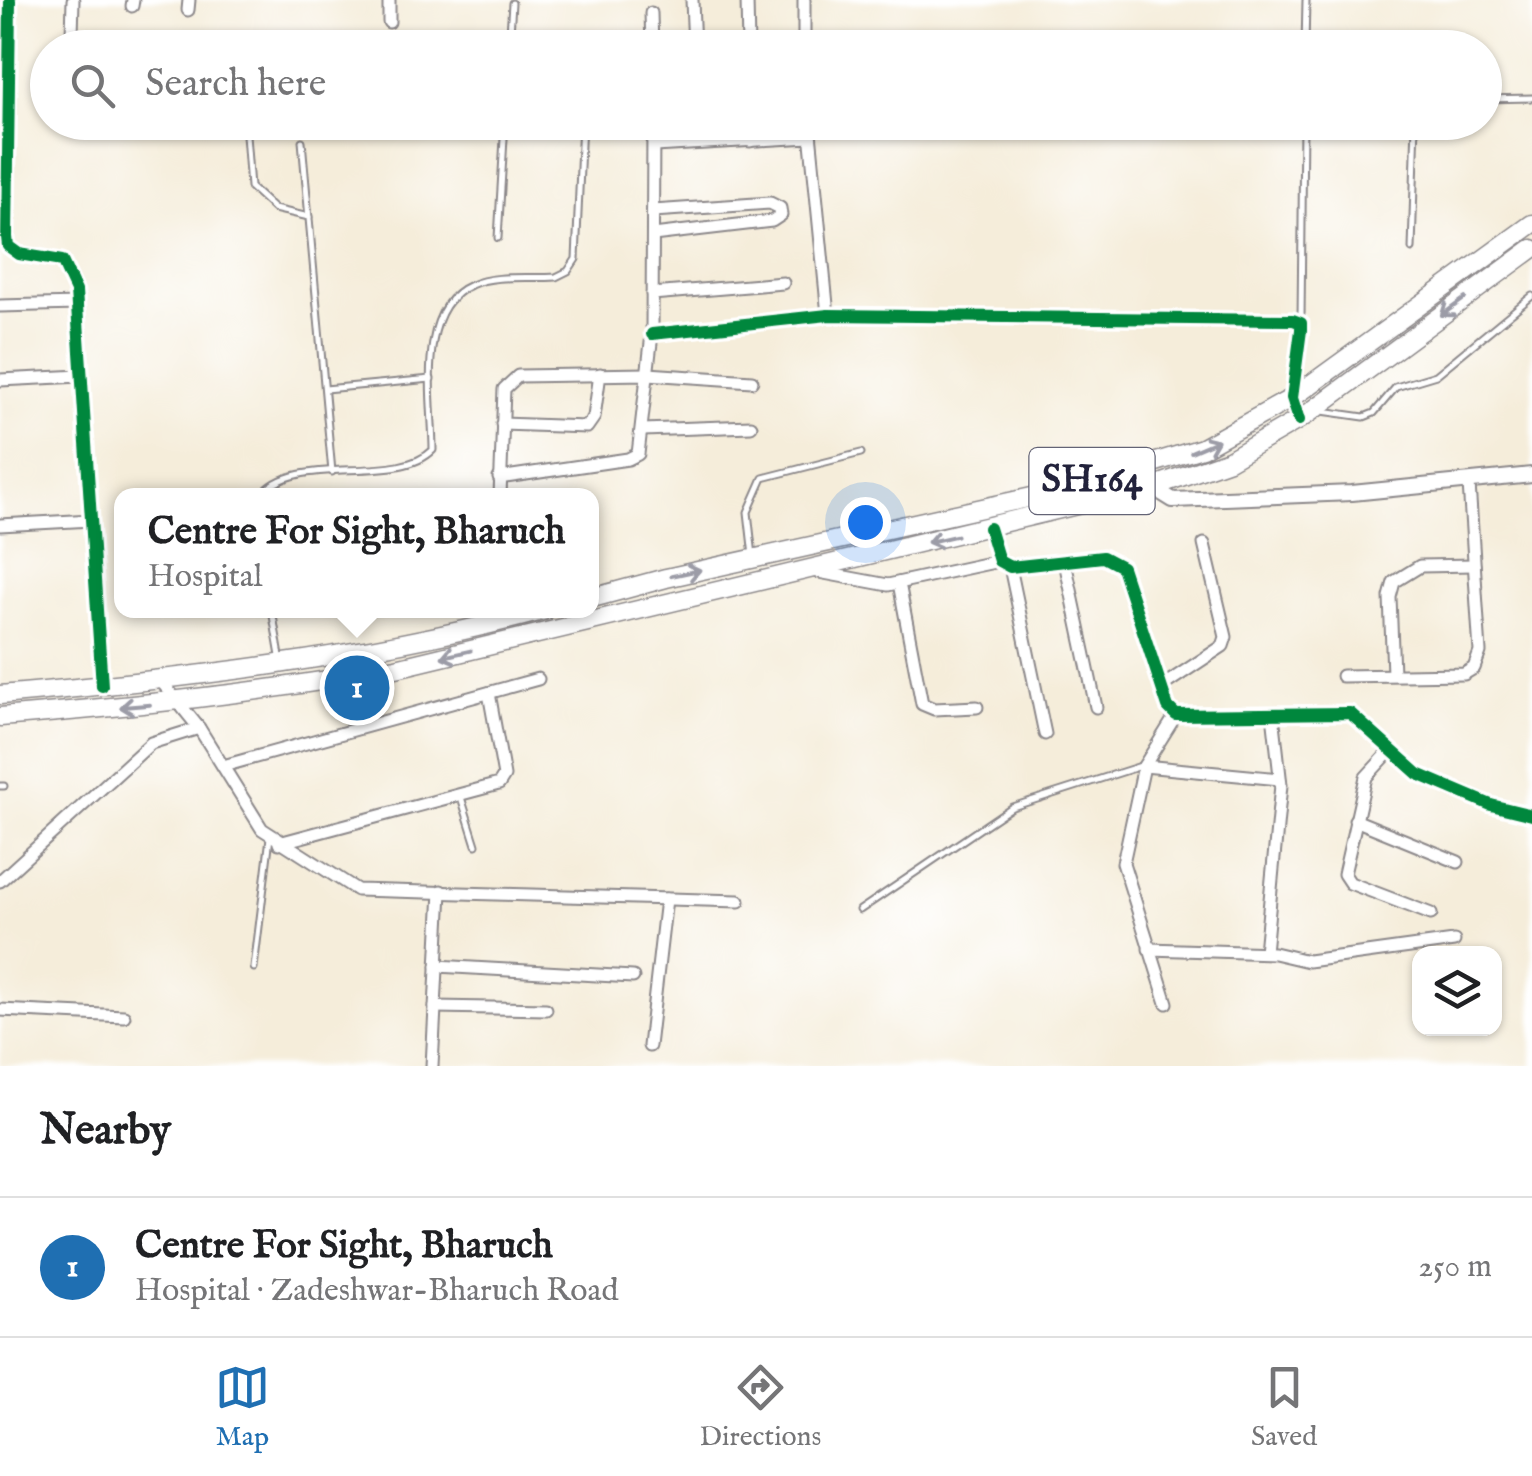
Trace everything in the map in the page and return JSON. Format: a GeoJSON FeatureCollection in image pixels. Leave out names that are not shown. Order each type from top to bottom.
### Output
{"type":"FeatureCollection","features":[{"type":"Feature","properties":{"kind":"main road","name":"SH164"},"geometry":{"type":"LineString","coordinates":[[599,596],[1068,489],[1202,448],[1292,398],[1532,224]]}},
{"type":"Feature","properties":{"kind":"main road","name":"SH164"},"geometry":{"type":"LineString","coordinates":[[0,717],[178,703],[283,690],[396,668],[1152,487],[1229,460],[1306,415],[1532,249]]}},
{"type":"Feature","properties":{"kind":"main road"},"geometry":{"type":"LineString","coordinates":[[0,695],[161,682],[282,665],[495,618]]}},
{"type":"Feature","properties":{"kind":"street"},"geometry":{"type":"LineString","coordinates":[[10,0],[4,83],[8,246],[19,254],[62,261],[73,280],[102,686]]}},
{"type":"Feature","properties":{"kind":"street"},"geometry":{"type":"LineString","coordinates":[[72,30],[73,0]]}},
{"type":"Feature","properties":{"kind":"street"},"geometry":{"type":"LineString","coordinates":[[389,0],[389,22]]}},
{"type":"Feature","properties":{"kind":"street"},"geometry":{"type":"LineString","coordinates":[[692,0],[693,30]]}},
{"type":"Feature","properties":{"kind":"street"},"geometry":{"type":"LineString","coordinates":[[747,0],[748,30]]}},
{"type":"Feature","properties":{"kind":"street"},"geometry":{"type":"LineString","coordinates":[[804,0],[804,30]]}},
{"type":"Feature","properties":{"kind":"street"},"geometry":{"type":"LineString","coordinates":[[652,13],[652,30]]}},
{"type":"Feature","properties":{"kind":"street"},"geometry":{"type":"LineString","coordinates":[[499,478],[628,459],[638,454],[652,334],[654,140]]}},
{"type":"Feature","properties":{"kind":"street"},"geometry":{"type":"LineString","coordinates":[[654,146],[765,140]]}},
{"type":"Feature","properties":{"kind":"street"},"geometry":{"type":"LineString","coordinates":[[810,140],[828,315]]}},
{"type":"Feature","properties":{"kind":"street"},"geometry":{"type":"LineString","coordinates":[[653,211],[770,203],[780,208],[781,215],[772,221],[653,234]]}},
{"type":"Feature","properties":{"kind":"street"},"geometry":{"type":"LineString","coordinates":[[652,294],[782,283]]}},
{"type":"Feature","properties":{"kind":"street"},"geometry":{"type":"LineString","coordinates":[[0,306],[77,304]]}},
{"type":"Feature","properties":{"kind":"street"},"geometry":{"type":"LineString","coordinates":[[652,334],[828,315],[1300,323],[1292,398],[1306,415]]}},
{"type":"Feature","properties":{"kind":"street"},"geometry":{"type":"LineString","coordinates":[[502,424],[587,427],[594,417],[600,374]]}},
{"type":"Feature","properties":{"kind":"street"},"geometry":{"type":"LineString","coordinates":[[500,488],[504,389],[518,376],[648,374],[752,381]]}},
{"type":"Feature","properties":{"kind":"street"},"geometry":{"type":"LineString","coordinates":[[0,380],[81,376]]}},
{"type":"Feature","properties":{"kind":"street"},"geometry":{"type":"LineString","coordinates":[[643,430],[751,426]]}},
{"type":"Feature","properties":{"kind":"street"},"geometry":{"type":"LineString","coordinates":[[1152,487],[1173,500],[1469,484],[1532,475]]}},
{"type":"Feature","properties":{"kind":"street"},"geometry":{"type":"LineString","coordinates":[[1342,676],[1464,674],[1474,668],[1480,652],[1469,484]]}},
{"type":"Feature","properties":{"kind":"street"},"geometry":{"type":"LineString","coordinates":[[0,525],[92,520]]}},
{"type":"Feature","properties":{"kind":"street"},"geometry":{"type":"LineString","coordinates":[[989,528],[1004,564],[1046,734]]}},
{"type":"Feature","properties":{"kind":"street"},"geometry":{"type":"LineString","coordinates":[[1161,687],[1223,646],[1226,637],[1204,544]]}},
{"type":"Feature","properties":{"kind":"street"},"geometry":{"type":"LineString","coordinates":[[809,570],[858,581],[899,584],[1004,564],[1103,557],[1122,567],[1168,707],[1176,715],[1350,713],[1418,774],[1491,806],[1532,815]]}},
{"type":"Feature","properties":{"kind":"street"},"geometry":{"type":"LineString","coordinates":[[1066,562],[1096,707]]}},
{"type":"Feature","properties":{"kind":"street"},"geometry":{"type":"LineString","coordinates":[[1394,674],[1390,597],[1394,582],[1420,566],[1474,566]]}},
{"type":"Feature","properties":{"kind":"street"},"geometry":{"type":"LineString","coordinates":[[899,584],[922,704],[934,709],[977,707]]}},
{"type":"Feature","properties":{"kind":"street"},"geometry":{"type":"LineString","coordinates":[[223,766],[538,679]]}},
{"type":"Feature","properties":{"kind":"street"},"geometry":{"type":"LineString","coordinates":[[161,682],[198,728],[275,840],[357,890],[739,901]]}},
{"type":"Feature","properties":{"kind":"street"},"geometry":{"type":"LineString","coordinates":[[275,840],[498,784],[504,776],[489,693]]}},
{"type":"Feature","properties":{"kind":"street"},"geometry":{"type":"LineString","coordinates":[[1264,952],[1280,778],[1273,714]]}},
{"type":"Feature","properties":{"kind":"street"},"geometry":{"type":"LineString","coordinates":[[1166,1003],[1123,864],[1144,766],[1176,715]]}},
{"type":"Feature","properties":{"kind":"street"},"geometry":{"type":"LineString","coordinates":[[0,882],[151,744],[198,728]]}},
{"type":"Feature","properties":{"kind":"street"},"geometry":{"type":"LineString","coordinates":[[1391,750],[1366,777],[1344,867],[1346,878],[1431,914]]}},
{"type":"Feature","properties":{"kind":"street"},"geometry":{"type":"LineString","coordinates":[[1144,766],[1280,778]]}},
{"type":"Feature","properties":{"kind":"street"},"geometry":{"type":"LineString","coordinates":[[1356,820],[1458,862]]}},
{"type":"Feature","properties":{"kind":"street"},"geometry":{"type":"LineString","coordinates":[[432,1066],[441,891]]}},
{"type":"Feature","properties":{"kind":"street"},"geometry":{"type":"LineString","coordinates":[[650,1046],[666,898]]}},
{"type":"Feature","properties":{"kind":"street"},"geometry":{"type":"LineString","coordinates":[[1149,949],[1264,952],[1308,962],[1454,941]]}},
{"type":"Feature","properties":{"kind":"street"},"geometry":{"type":"LineString","coordinates":[[437,966],[634,977]]}},
{"type":"Feature","properties":{"kind":"street"},"geometry":{"type":"LineString","coordinates":[[435,1007],[546,1010]]}},
{"type":"Feature","properties":{"kind":"street"},"geometry":{"type":"LineString","coordinates":[[0,1010],[124,1016]]}},
{"type":"Feature","properties":{"kind":"lane"},"geometry":{"type":"LineString","coordinates":[[1305,30],[1306,0]]}},
{"type":"Feature","properties":{"kind":"lane"},"geometry":{"type":"LineString","coordinates":[[510,30],[512,4]]}},
{"type":"Feature","properties":{"kind":"lane"},"geometry":{"type":"LineString","coordinates":[[1502,99],[1532,98]]}},
{"type":"Feature","properties":{"kind":"lane"},"geometry":{"type":"LineString","coordinates":[[246,140],[250,186],[274,210],[309,217]]}},
{"type":"Feature","properties":{"kind":"lane"},"geometry":{"type":"LineString","coordinates":[[302,140],[332,472]]}},
{"type":"Feature","properties":{"kind":"lane"},"geometry":{"type":"LineString","coordinates":[[498,238],[504,140]]}},
{"type":"Feature","properties":{"kind":"lane"},"geometry":{"type":"LineString","coordinates":[[270,488],[282,478],[425,458],[433,450],[432,344],[450,301],[470,285],[556,277],[568,271],[576,258],[581,140]]}},
{"type":"Feature","properties":{"kind":"lane"},"geometry":{"type":"LineString","coordinates":[[1300,323],[1303,140]]}},
{"type":"Feature","properties":{"kind":"lane"},"geometry":{"type":"LineString","coordinates":[[1412,249],[1415,140]]}},
{"type":"Feature","properties":{"kind":"lane"},"geometry":{"type":"LineString","coordinates":[[1306,415],[1374,413],[1396,387],[1436,375],[1532,296]]}},
{"type":"Feature","properties":{"kind":"lane"},"geometry":{"type":"LineString","coordinates":[[325,389],[433,379]]}},
{"type":"Feature","properties":{"kind":"lane"},"geometry":{"type":"LineString","coordinates":[[753,559],[748,512],[753,492],[763,478],[860,453]]}},
{"type":"Feature","properties":{"kind":"lane"},"geometry":{"type":"LineString","coordinates":[[273,618],[282,665]]}},
{"type":"Feature","properties":{"kind":"lane"},"geometry":{"type":"LineString","coordinates":[[860,910],[1012,807],[1144,766]]}},
{"type":"Feature","properties":{"kind":"lane"},"geometry":{"type":"LineString","coordinates":[[460,794],[476,844]]}},
{"type":"Feature","properties":{"kind":"lane"},"geometry":{"type":"LineString","coordinates":[[254,968],[275,840]]}},
{"type":"Feature","properties":{"kind":"cycle path"},"geometry":{"type":"LineString","coordinates":[[10,0],[8,246],[19,254],[62,261],[76,291],[102,686]]}},
{"type":"Feature","properties":{"kind":"cycle path"},"geometry":{"type":"LineString","coordinates":[[652,334],[828,315],[1293,320],[1301,323],[1292,398],[1299,420]]}},
{"type":"Feature","properties":{"kind":"cycle path"},"geometry":{"type":"LineString","coordinates":[[989,528],[999,561],[1010,567],[1103,557],[1122,567],[1168,707],[1176,715],[1350,713],[1418,774],[1491,805],[1532,815]]}},
{"type":"Feature","properties":{"kind":"place","name":"Centre For Sight, Bharuch"},"geometry":{"type":"Point","coordinates":[357,688]}}]}
